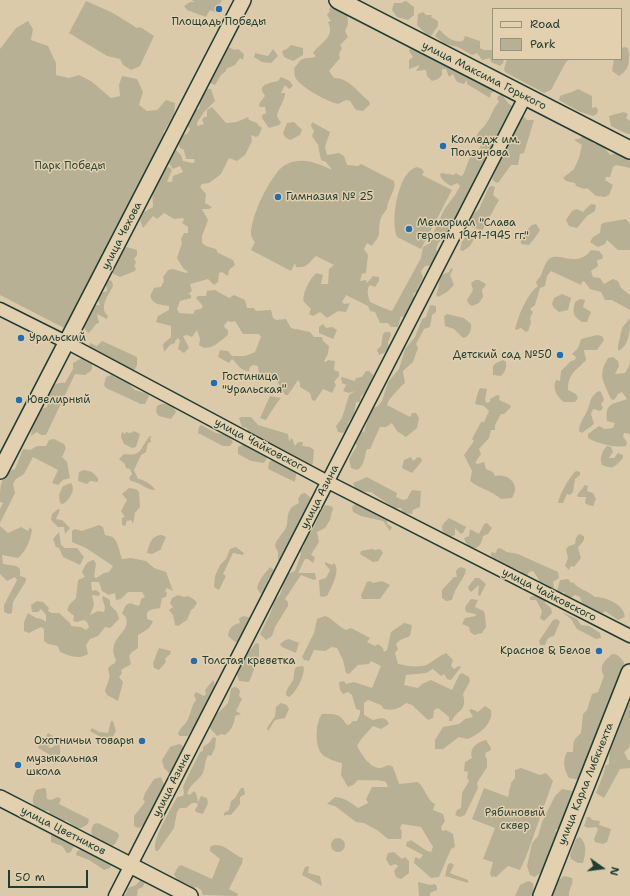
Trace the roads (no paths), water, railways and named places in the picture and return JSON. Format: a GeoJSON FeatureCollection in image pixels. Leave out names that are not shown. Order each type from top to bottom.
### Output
{"type":"FeatureCollection","features":[{"type":"Feature","properties":{"kind":"main road","name":"улица Максима Горького"},"geometry":{"type":"LineString","coordinates":[[338,0],[630,150]]}},
{"type":"Feature","properties":{"kind":"main road","name":"улица Карла Либкнехта"},"geometry":{"type":"LineString","coordinates":[[542,896],[630,673]]}},
{"type":"Feature","properties":{"kind":"street","name":"улица Чехова"},"geometry":{"type":"LineString","coordinates":[[0,471],[243,0]]}},
{"type":"Feature","properties":{"kind":"street","name":"улица Азина"},"geometry":{"type":"LineString","coordinates":[[115,896],[525,97]]}},
{"type":"Feature","properties":{"kind":"street","name":"улица Чайковского"},"geometry":{"type":"LineString","coordinates":[[0,309],[66,342],[328,482],[630,636]]}},
{"type":"Feature","properties":{"kind":"street","name":"улица Цветников"},"geometry":{"type":"LineString","coordinates":[[0,798],[190,896]]}},
{"type":"Feature","properties":{"kind":"place","name":"Площадь Победы"},"geometry":{"type":"Point","coordinates":[219,9]}},
{"type":"Feature","properties":{"kind":"place","name":"Колледж им. Ползунова"},"geometry":{"type":"Point","coordinates":[443,146]}},
{"type":"Feature","properties":{"kind":"place","name":"Гимназия № 25"},"geometry":{"type":"Point","coordinates":[278,197]}},
{"type":"Feature","properties":{"kind":"place","name":"Мемориал \"Слава героям 1941-1945 гг.\""},"geometry":{"type":"Point","coordinates":[409,229]}},
{"type":"Feature","properties":{"kind":"place","name":"Уральский"},"geometry":{"type":"Point","coordinates":[21,338]}},
{"type":"Feature","properties":{"kind":"place","name":"Детский сад №50"},"geometry":{"type":"Point","coordinates":[560,355]}},
{"type":"Feature","properties":{"kind":"place","name":"Гостиница \"Уральская\""},"geometry":{"type":"Point","coordinates":[214,383]}},
{"type":"Feature","properties":{"kind":"place","name":"Ювелирный"},"geometry":{"type":"Point","coordinates":[19,400]}},
{"type":"Feature","properties":{"kind":"place","name":"Красное & Белое"},"geometry":{"type":"Point","coordinates":[599,651]}},
{"type":"Feature","properties":{"kind":"place","name":"Толстая креветка"},"geometry":{"type":"Point","coordinates":[194,661]}},
{"type":"Feature","properties":{"kind":"place","name":"Охотничьи товары"},"geometry":{"type":"Point","coordinates":[142,741]}},
{"type":"Feature","properties":{"kind":"place","name":"музыкальная школа"},"geometry":{"type":"Point","coordinates":[18,765]}},
{"type":"Feature","properties":{"kind":"park label","name":"Парк Победы"},"geometry":{"type":"Point","coordinates":[70,166]}},
{"type":"Feature","properties":{"kind":"park label","name":"Рябиновый сквер"},"geometry":{"type":"Point","coordinates":[515,819]}}]}
